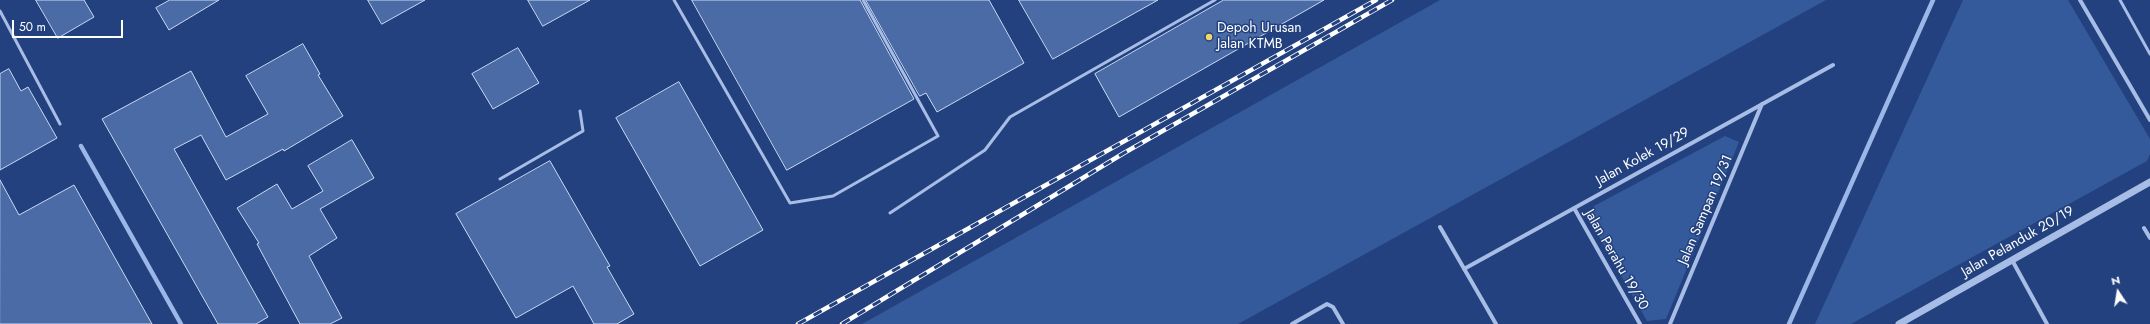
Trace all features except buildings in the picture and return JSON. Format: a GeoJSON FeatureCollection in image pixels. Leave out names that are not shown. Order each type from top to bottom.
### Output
{"type":"FeatureCollection","features":[{"type":"Feature","properties":{"kind":"street"},"geometry":{"type":"LineString","coordinates":[[2080,0],[2150,120]]}},
{"type":"Feature","properties":{"kind":"street","name":"Jalan Kolek 19/29"},"geometry":{"type":"LineString","coordinates":[[1464,269],[1833,65]]}},
{"type":"Feature","properties":{"kind":"street","name":"Jalan Sampan 19/31"},"geometry":{"type":"LineString","coordinates":[[1670,324],[1762,104]]}},
{"type":"Feature","properties":{"kind":"street","name":"Jalan Pelanduk 20/19"},"geometry":{"type":"LineString","coordinates":[[1902,323],[2150,182]]}},
{"type":"Feature","properties":{"kind":"street","name":"Jalan Perahu 19/30"},"geometry":{"type":"LineString","coordinates":[[1574,208],[1640,324]]}},
{"type":"Feature","properties":{"kind":"street"},"geometry":{"type":"LineString","coordinates":[[1440,227],[1496,324]]}},
{"type":"Feature","properties":{"kind":"street"},"geometry":{"type":"LineString","coordinates":[[2144,228],[2150,238]]}},
{"type":"Feature","properties":{"kind":"street"},"geometry":{"type":"LineString","coordinates":[[2012,260],[2047,324]]}},
{"type":"Feature","properties":{"kind":"street"},"geometry":{"type":"LineString","coordinates":[[1292,324],[1327,304],[1333,307],[1342,324]]}},
{"type":"Feature","properties":{"kind":"lane"},"geometry":{"type":"LineString","coordinates":[[674,0],[790,203],[833,196],[938,136],[863,0]]}},
{"type":"Feature","properties":{"kind":"lane"},"geometry":{"type":"LineString","coordinates":[[890,213],[985,150],[1010,118],[1214,0]]}},
{"type":"Feature","properties":{"kind":"lane"},"geometry":{"type":"LineString","coordinates":[[2120,0],[2150,54]]}},
{"type":"Feature","properties":{"kind":"lane"},"geometry":{"type":"LineString","coordinates":[[0,11],[60,124]]}},
{"type":"Feature","properties":{"kind":"lane"},"geometry":{"type":"LineString","coordinates":[[500,179],[583,131],[580,111]]}},
{"type":"Feature","properties":{"kind":"shaded area"},"geometry":{"type":"Polygon","coordinates":[[[1440,0],[1826,0],[1238,324],[862,324],[1440,0]]]}},
{"type":"Feature","properties":{"kind":"shaded area"},"geometry":{"type":"Polygon","coordinates":[[[1963,0],[2068,0],[2150,139],[2150,154],[2147,161],[1851,324],[1815,324],[1963,0]]]}},
{"type":"Feature","properties":{"kind":"shaded area"},"geometry":{"type":"Polygon","coordinates":[[[1725,136],[1739,142],[1666,319],[1647,321],[1590,221],[1594,206],[1725,136]]]}},
{"type":"Feature","properties":{"kind":"waterway"},"geometry":{"type":"LineString","coordinates":[[1789,324],[1933,0]]}},
{"type":"Feature","properties":{"kind":"waterway"},"geometry":{"type":"LineString","coordinates":[[81,146],[181,324]]}},
{"type":"Feature","properties":{"kind":"railway"},"geometry":{"type":"LineString","coordinates":[[798,324],[1376,0]]}},
{"type":"Feature","properties":{"kind":"railway"},"geometry":{"type":"LineString","coordinates":[[842,324],[1124,153],[1392,0]]}},
{"type":"Feature","properties":{"kind":"place","name":"Depoh Urusan Jalan KTMB"},"geometry":{"type":"Point","coordinates":[1209,37]}}]}
